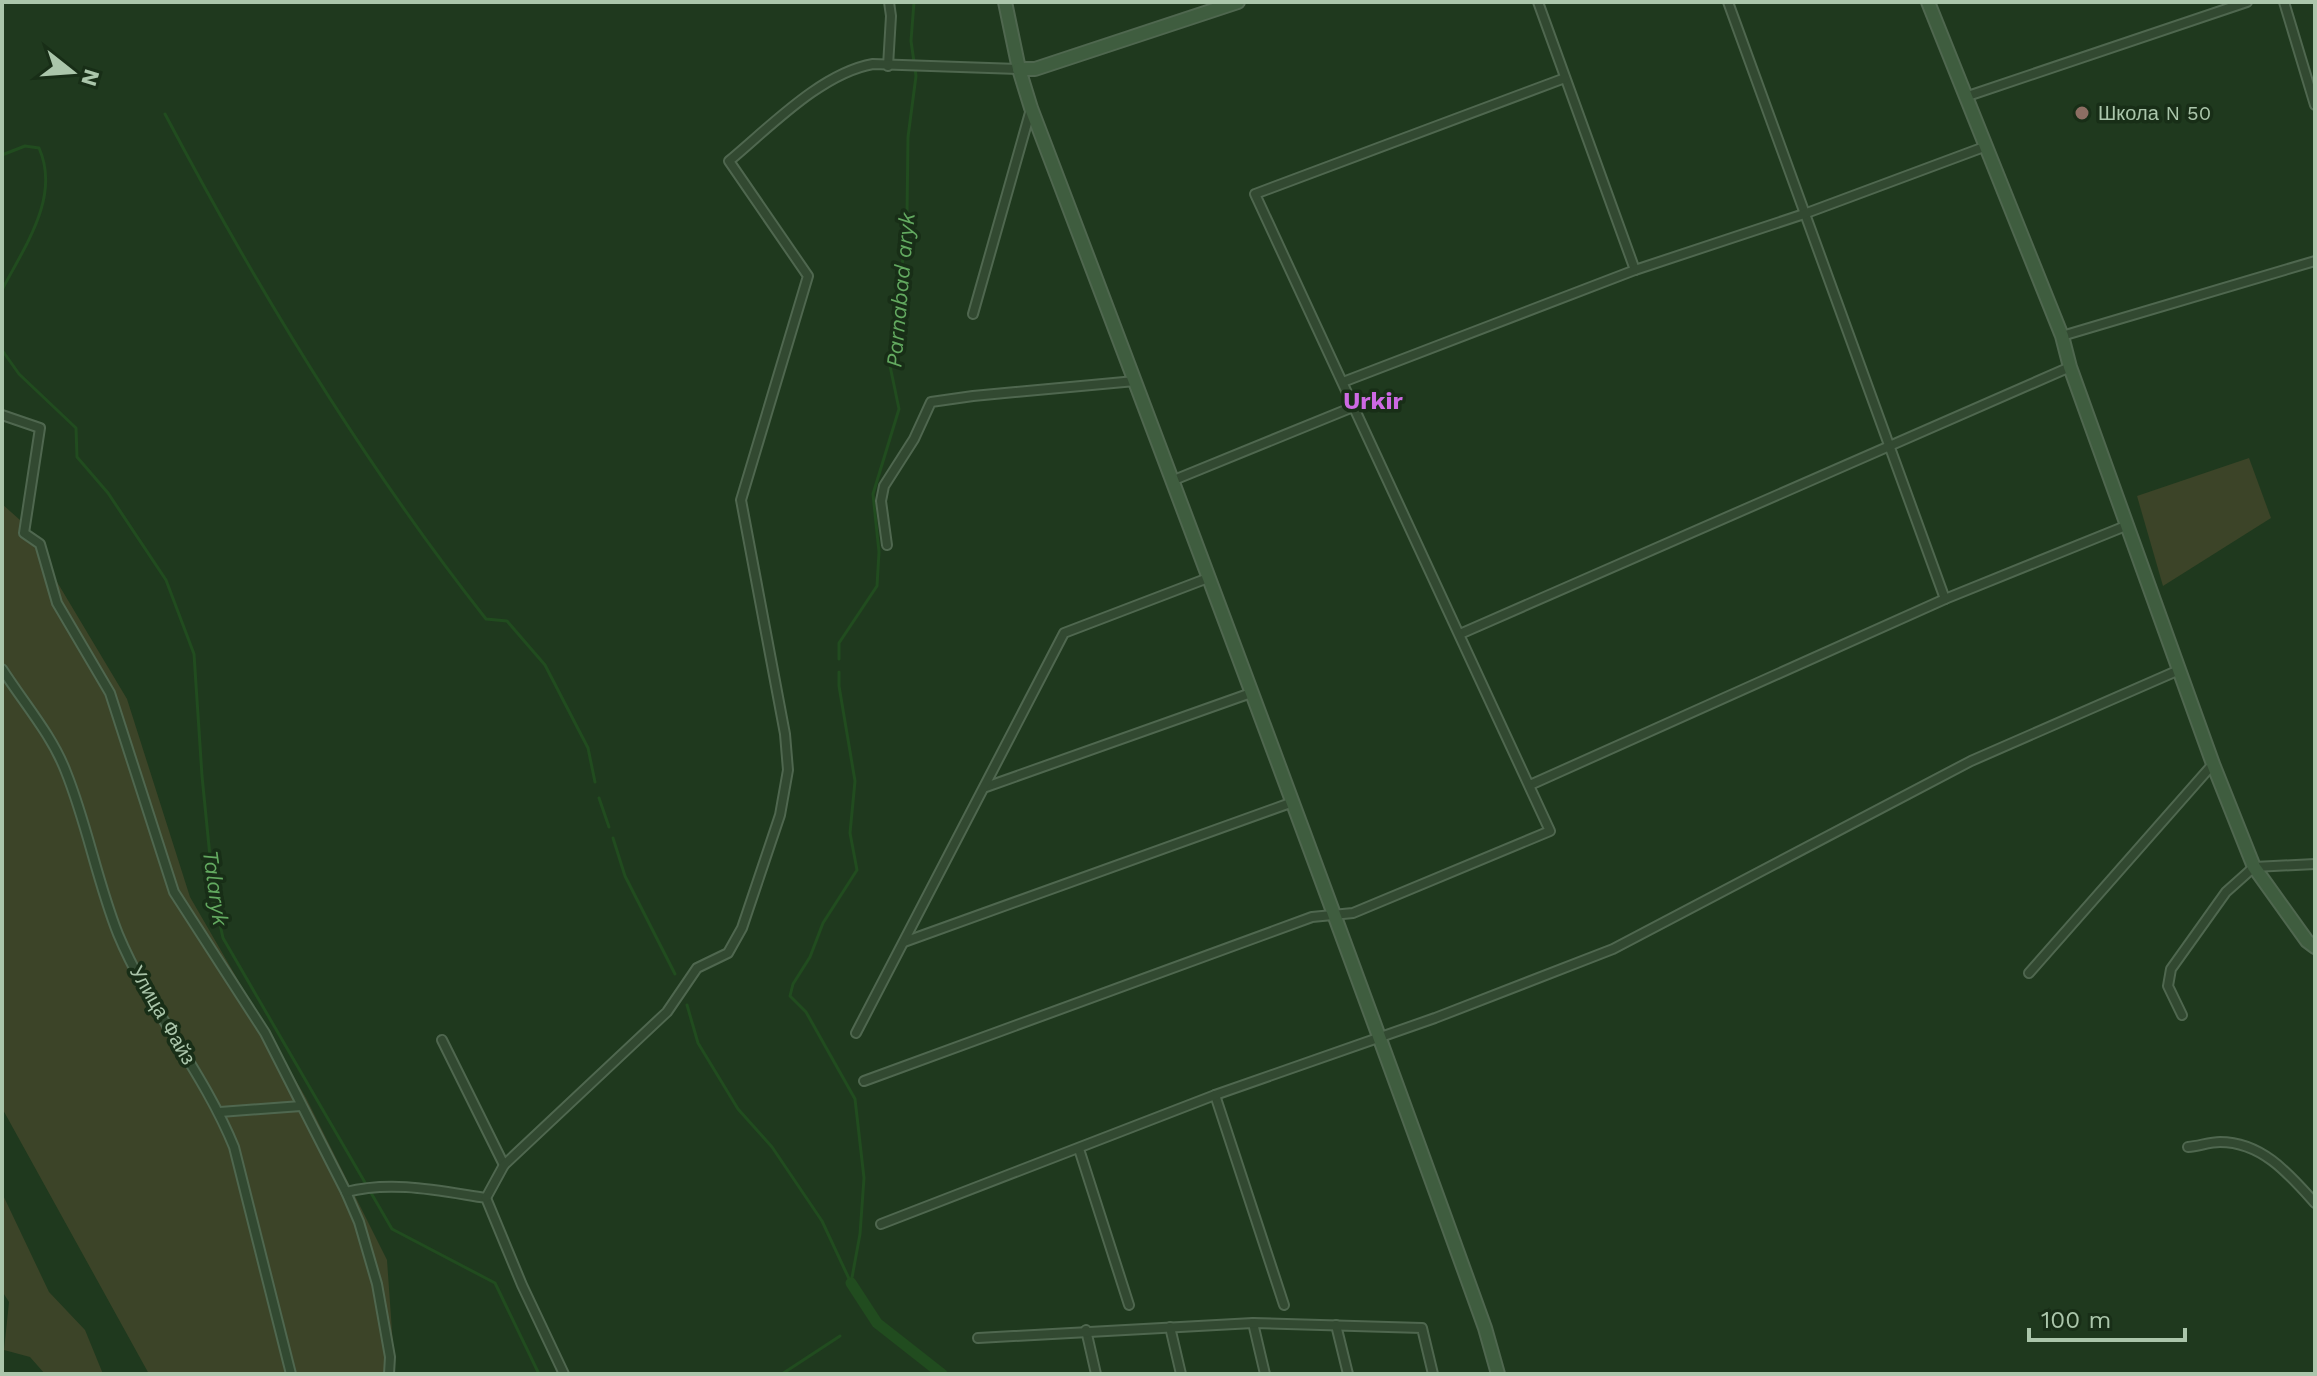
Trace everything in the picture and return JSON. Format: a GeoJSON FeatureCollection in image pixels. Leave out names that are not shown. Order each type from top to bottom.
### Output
{"type":"FeatureCollection","features":[{"type":"Feature","properties":{"kind":"street"},"geometry":{"type":"LineString","coordinates":[[888,66],[889,2]]}},
{"type":"Feature","properties":{"kind":"street"},"geometry":{"type":"LineString","coordinates":[[1005,2],[1031,108],[1174,480],[1381,1038],[1485,1328],[1498,1374]]}},
{"type":"Feature","properties":{"kind":"street"},"geometry":{"type":"LineString","coordinates":[[486,1198],[504,1165],[667,1012],[697,968],[728,953],[742,928],[780,815],[788,770],[782,712],[741,500],[808,276],[729,161],[806,98],[838,76],[864,66],[1035,69],[1238,2]]}},
{"type":"Feature","properties":{"kind":"street"},"geometry":{"type":"LineString","coordinates":[[1538,2],[1635,270]]}},
{"type":"Feature","properties":{"kind":"street"},"geometry":{"type":"LineString","coordinates":[[1728,2],[1945,599]]}},
{"type":"Feature","properties":{"kind":"street"},"geometry":{"type":"LineString","coordinates":[[1928,2],[2062,336],[2070,367],[2179,670],[2254,867],[2307,941],[2315,947]]}},
{"type":"Feature","properties":{"kind":"street"},"geometry":{"type":"LineString","coordinates":[[1965,97],[2247,2]]}},
{"type":"Feature","properties":{"kind":"street"},"geometry":{"type":"LineString","coordinates":[[2284,2],[2315,105]]}},
{"type":"Feature","properties":{"kind":"street"},"geometry":{"type":"LineString","coordinates":[[864,1081],[1312,917],[1353,913],[1550,831],[1255,194],[1565,78]]}},
{"type":"Feature","properties":{"kind":"street"},"geometry":{"type":"LineString","coordinates":[[973,314],[1031,108]]}},
{"type":"Feature","properties":{"kind":"street"},"geometry":{"type":"LineString","coordinates":[[1343,382],[1635,270],[1804,214],[1984,147]]}},
{"type":"Feature","properties":{"kind":"street"},"geometry":{"type":"LineString","coordinates":[[2062,336],[2315,261]]}},
{"type":"Feature","properties":{"kind":"street"},"geometry":{"type":"LineString","coordinates":[[1460,634],[2070,367]]}},
{"type":"Feature","properties":{"kind":"street"},"geometry":{"type":"LineString","coordinates":[[887,545],[881,501],[884,486],[914,439],[931,402],[1135,381]]}},
{"type":"Feature","properties":{"kind":"street"},"geometry":{"type":"LineString","coordinates":[[1174,480],[1353,407]]}},
{"type":"Feature","properties":{"kind":"street"},"geometry":{"type":"LineString","coordinates":[[2,415],[40,428],[24,533],[40,544],[57,603],[110,693],[174,892],[265,1033],[346,1192],[359,1222],[377,1284],[388,1344],[389,1374]]}},
{"type":"Feature","properties":{"kind":"street"},"geometry":{"type":"LineString","coordinates":[[1530,785],[1945,599],[2128,525]]}},
{"type":"Feature","properties":{"kind":"street"},"geometry":{"type":"LineString","coordinates":[[856,1033],[1064,633],[1208,578]]}},
{"type":"Feature","properties":{"kind":"street","name":"Улица Файз"},"geometry":{"type":"LineString","coordinates":[[2,669],[43,729],[65,769],[118,933],[156,1012],[220,1112],[234,1147],[291,1374]]}},
{"type":"Feature","properties":{"kind":"street"},"geometry":{"type":"LineString","coordinates":[[881,1224],[1215,1095],[1381,1038],[1613,949],[1971,761],[2179,670]]}},
{"type":"Feature","properties":{"kind":"street"},"geometry":{"type":"LineString","coordinates":[[985,787],[1251,693]]}},
{"type":"Feature","properties":{"kind":"street"},"geometry":{"type":"LineString","coordinates":[[2029,973],[2213,764]]}},
{"type":"Feature","properties":{"kind":"street"},"geometry":{"type":"LineString","coordinates":[[904,942],[1293,802]]}},
{"type":"Feature","properties":{"kind":"street"},"geometry":{"type":"LineString","coordinates":[[2182,1015],[2168,986],[2171,969],[2226,892],[2254,867],[2315,864]]}},
{"type":"Feature","properties":{"kind":"street"},"geometry":{"type":"LineString","coordinates":[[442,1040],[504,1165]]}},
{"type":"Feature","properties":{"kind":"street"},"geometry":{"type":"LineString","coordinates":[[1215,1095],[1284,1305]]}},
{"type":"Feature","properties":{"kind":"street"},"geometry":{"type":"LineString","coordinates":[[220,1112],[301,1106]]}},
{"type":"Feature","properties":{"kind":"street"},"geometry":{"type":"LineString","coordinates":[[2188,1147],[2220,1142],[2256,1148],[2288,1173],[2315,1203]]}},
{"type":"Feature","properties":{"kind":"street"},"geometry":{"type":"LineString","coordinates":[[1079,1149],[1129,1305]]}},
{"type":"Feature","properties":{"kind":"street"},"geometry":{"type":"LineString","coordinates":[[346,1192],[409,1186],[486,1198]]}},
{"type":"Feature","properties":{"kind":"street"},"geometry":{"type":"LineString","coordinates":[[486,1198],[564,1374]]}},
{"type":"Feature","properties":{"kind":"street"},"geometry":{"type":"LineString","coordinates":[[1253,1323],[1265,1374]]}},
{"type":"Feature","properties":{"kind":"street"},"geometry":{"type":"LineString","coordinates":[[978,1338],[1253,1323],[1422,1328],[1433,1374]]}},
{"type":"Feature","properties":{"kind":"street"},"geometry":{"type":"LineString","coordinates":[[1336,1325],[1348,1374]]}},
{"type":"Feature","properties":{"kind":"street"},"geometry":{"type":"LineString","coordinates":[[1170,1327],[1181,1374]]}},
{"type":"Feature","properties":{"kind":"street"},"geometry":{"type":"LineString","coordinates":[[1086,1330],[1096,1374]]}},
{"type":"Feature","properties":{"kind":"green space"},"geometry":{"type":"Polygon","coordinates":[[[2249,458],[2271,518],[2163,586],[2137,496],[2249,458]]]}},
{"type":"Feature","properties":{"kind":"green space"},"geometry":{"type":"Polygon","coordinates":[[[2,504],[20,520],[127,699],[190,897],[306,1098],[387,1260],[395,1374],[149,1374],[2,1108],[2,504]]]}},
{"type":"Feature","properties":{"kind":"green space"},"geometry":{"type":"Polygon","coordinates":[[[2,1193],[49,1292],[85,1330],[103,1374],[45,1374],[30,1357],[4,1350],[9,1302],[2,1291],[2,1193]]]}},
{"type":"Feature","properties":{"kind":"waterway","name":"Parnabad aryk"},"geometry":{"type":"LineString","coordinates":[[839,659],[839,643],[877,586],[879,552],[873,494],[899,409],[889,361],[897,320],[907,215],[908,137],[916,76],[911,41],[914,2]]}},
{"type":"Feature","properties":{"kind":"waterway"},"geometry":{"type":"LineString","coordinates":[[165,114],[275,310],[397,499],[486,619],[507,621],[545,665],[588,748],[595,782]]}},
{"type":"Feature","properties":{"kind":"waterway","name":"Talaryk"},"geometry":{"type":"LineString","coordinates":[[2,155],[25,146],[39,148],[45,166],[46,185],[37,221],[2,290]]}},
{"type":"Feature","properties":{"kind":"waterway","name":"Talaryk"},"geometry":{"type":"LineString","coordinates":[[2,350],[19,374],[76,428],[77,457],[108,493],[166,580],[194,654],[214,897],[223,938],[392,1229],[495,1283],[539,1374]]}},
{"type":"Feature","properties":{"kind":"waterway","name":"Parnabad aryk"},"geometry":{"type":"LineString","coordinates":[[839,672],[855,781],[850,833],[857,870],[823,923],[790,996],[806,1012],[855,1099],[864,1178],[860,1234],[851,1283]]}},
{"type":"Feature","properties":{"kind":"waterway"},"geometry":{"type":"LineString","coordinates":[[599,798],[609,827]]}},
{"type":"Feature","properties":{"kind":"waterway"},"geometry":{"type":"LineString","coordinates":[[613,838],[625,876],[675,974]]}},
{"type":"Feature","properties":{"kind":"waterway"},"geometry":{"type":"LineString","coordinates":[[687,1005],[698,1043],[738,1109],[772,1147],[822,1221],[851,1283]]}},
{"type":"Feature","properties":{"kind":"waterway","name":"Parnabad aryk"},"geometry":{"type":"LineString","coordinates":[[851,1283],[877,1323],[942,1374]]}},
{"type":"Feature","properties":{"kind":"waterway","name":"Talaryk"},"geometry":{"type":"LineString","coordinates":[[782,1374],[840,1336]]}},
{"type":"Feature","properties":{"kind":"place","name":"Школа N 50"},"geometry":{"type":"Point","coordinates":[2082,113]}},
{"type":"Feature","properties":{"kind":"district","name":"Urkir"},"geometry":{"type":"Point","coordinates":[1373,401]}}]}
